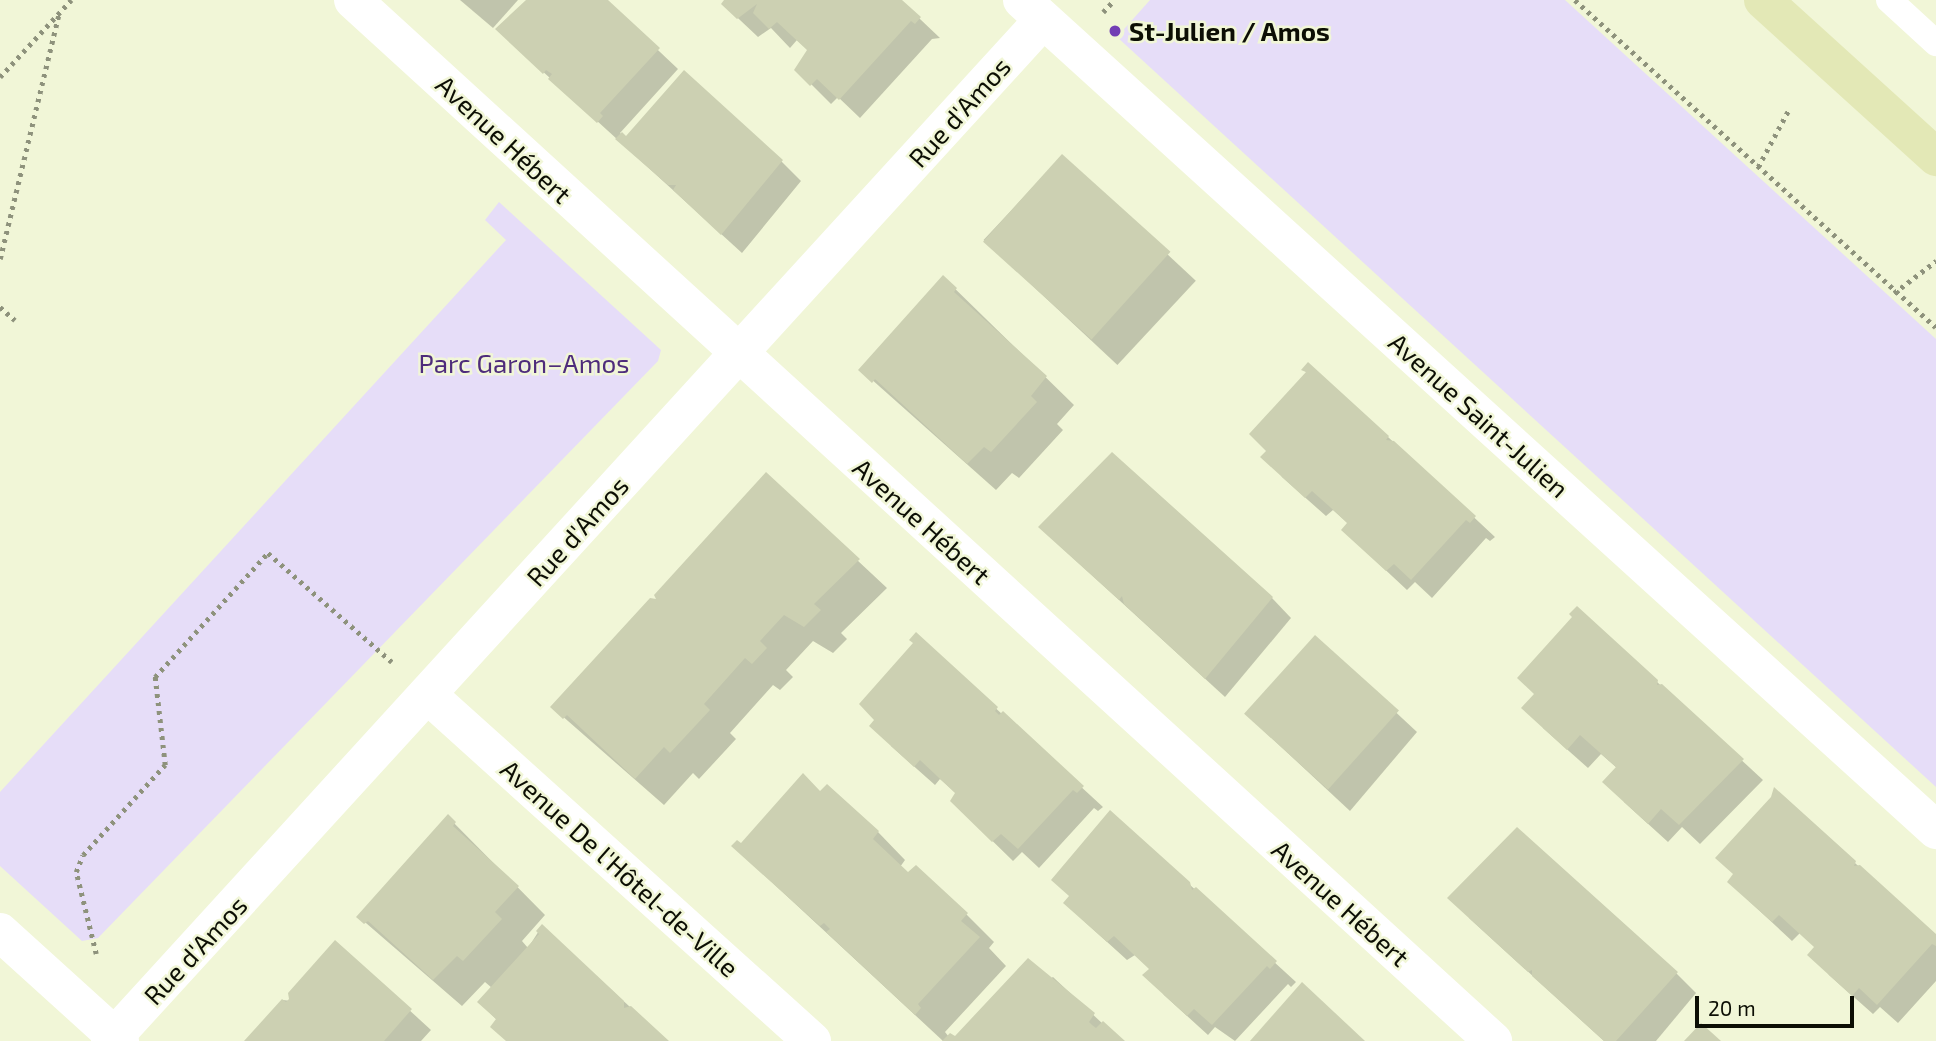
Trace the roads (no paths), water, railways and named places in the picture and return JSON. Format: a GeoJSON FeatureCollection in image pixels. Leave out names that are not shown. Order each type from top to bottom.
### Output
{"type":"FeatureCollection","features":[{"type":"Feature","properties":{"kind":"main road"},"geometry":{"type":"LineString","coordinates":[[1763,0],[1936,157]]}},
{"type":"Feature","properties":{"kind":"street","name":"Avenue Hébert"},"geometry":{"type":"LineString","coordinates":[[353,0],[1493,1041]]}},
{"type":"Feature","properties":{"kind":"street","name":"Rue d'Amos"},"geometry":{"type":"LineString","coordinates":[[115,1040],[739,353],[1032,10]]}},
{"type":"Feature","properties":{"kind":"street","name":"Avenue Saint-Julien"},"geometry":{"type":"LineString","coordinates":[[1032,10],[1936,831]]}},
{"type":"Feature","properties":{"kind":"street","name":"Avenue De l'Hôtel-de-Ville"},"geometry":{"type":"LineString","coordinates":[[428,695],[811,1041]]}},
{"type":"Feature","properties":{"kind":"street"},"geometry":{"type":"LineString","coordinates":[[0,932],[115,1040]]}},
{"type":"Feature","properties":{"kind":"lane"},"geometry":{"type":"LineString","coordinates":[[1889,0],[1936,43]]}},
{"type":"Feature","properties":{"kind":"place","name":"St-Julien / Amos"},"geometry":{"type":"Point","coordinates":[1115,31]}},
{"type":"Feature","properties":{"kind":"park label","name":"Parc Garon–Amos"},"geometry":{"type":"Point","coordinates":[524,363]}}]}
